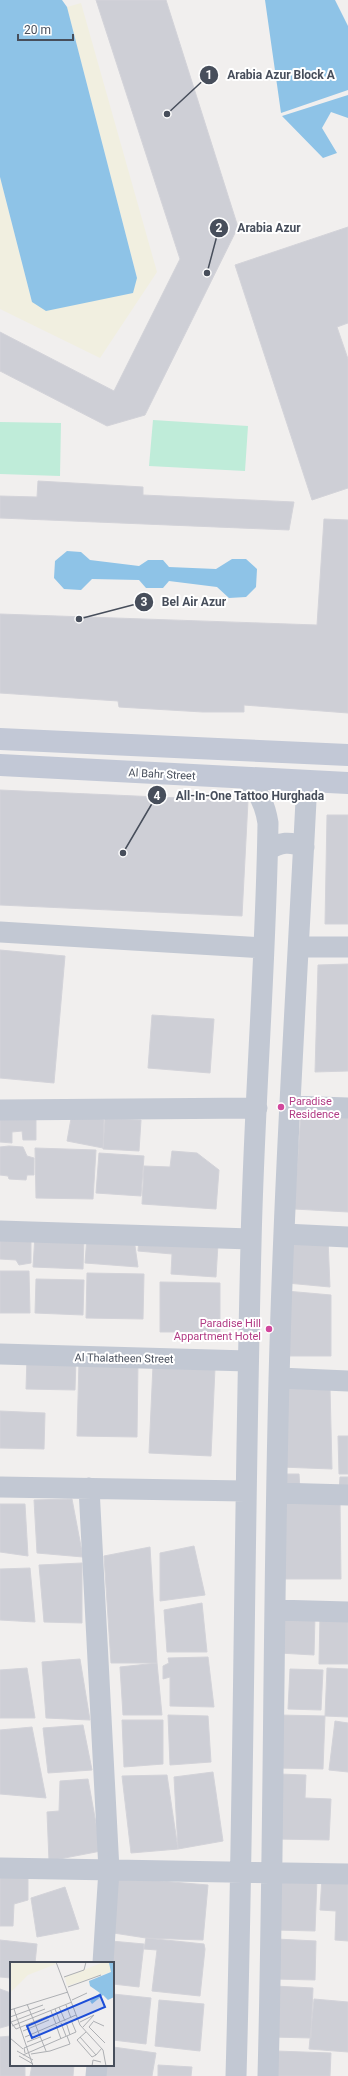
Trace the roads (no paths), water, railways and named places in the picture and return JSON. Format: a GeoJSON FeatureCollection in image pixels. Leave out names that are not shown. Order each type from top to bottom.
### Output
{"type":"FeatureCollection","features":[{"type":"Feature","properties":{"kind":"main road"},"geometry":{"type":"LineString","coordinates":[[0,739],[348,754]]}},
{"type":"Feature","properties":{"kind":"main road","name":"Al Bahr Street"},"geometry":{"type":"LineString","coordinates":[[0,765],[348,783]]}},
{"type":"Feature","properties":{"kind":"street"},"geometry":{"type":"LineString","coordinates":[[236,2076],[242,1873],[244,1542],[251,1239],[268,850],[268,822],[265,806],[258,792],[247,778]]}},
{"type":"Feature","properties":{"kind":"street"},"geometry":{"type":"LineString","coordinates":[[268,2076],[273,1873],[279,1378],[286,1179],[307,781]]}},
{"type":"Feature","properties":{"kind":"street"},"geometry":{"type":"LineString","coordinates":[[268,850],[285,842],[304,846]]}},
{"type":"Feature","properties":{"kind":"street"},"geometry":{"type":"LineString","coordinates":[[0,932],[263,948]]}},
{"type":"Feature","properties":{"kind":"street"},"geometry":{"type":"LineString","coordinates":[[299,947],[348,947]]}},
{"type":"Feature","properties":{"kind":"street"},"geometry":{"type":"LineString","coordinates":[[291,1106],[348,1108]]}},
{"type":"Feature","properties":{"kind":"street"},"geometry":{"type":"LineString","coordinates":[[0,1110],[256,1108]]}},
{"type":"Feature","properties":{"kind":"street"},"geometry":{"type":"LineString","coordinates":[[254,1176],[286,1179]]}},
{"type":"Feature","properties":{"kind":"street"},"geometry":{"type":"LineString","coordinates":[[0,1231],[251,1239]]}},
{"type":"Feature","properties":{"kind":"street"},"geometry":{"type":"LineString","coordinates":[[284,1234],[348,1237]]}},
{"type":"Feature","properties":{"kind":"street","name":"Al Thalatheen Street"},"geometry":{"type":"LineString","coordinates":[[0,1354],[248,1361]]}},
{"type":"Feature","properties":{"kind":"street"},"geometry":{"type":"LineString","coordinates":[[279,1378],[348,1381]]}},
{"type":"Feature","properties":{"kind":"street"},"geometry":{"type":"LineString","coordinates":[[0,1487],[245,1491]]}},
{"type":"Feature","properties":{"kind":"street"},"geometry":{"type":"LineString","coordinates":[[89,1488],[109,1870],[103,1962]]}},
{"type":"Feature","properties":{"kind":"street"},"geometry":{"type":"LineString","coordinates":[[277,1493],[348,1495]]}},
{"type":"Feature","properties":{"kind":"street"},"geometry":{"type":"LineString","coordinates":[[244,1542],[276,1544]]}},
{"type":"Feature","properties":{"kind":"street"},"geometry":{"type":"LineString","coordinates":[[275,1610],[348,1612]]}},
{"type":"Feature","properties":{"kind":"street"},"geometry":{"type":"LineString","coordinates":[[0,1868],[348,1874]]}},
{"type":"Feature","properties":{"kind":"street"},"geometry":{"type":"LineString","coordinates":[[96,2076],[97,2066]]}},
{"type":"Feature","properties":{"kind":"water"},"geometry":{"type":"Polygon","coordinates":[[[0,0],[62,0],[67,7],[137,278],[133,293],[46,311],[32,302],[0,177],[0,0]]]}},
{"type":"Feature","properties":{"kind":"water"},"geometry":{"type":"Polygon","coordinates":[[[265,0],[335,0],[348,26],[348,90],[281,113],[265,0]]]}},
{"type":"Feature","properties":{"kind":"water"},"geometry":{"type":"Polygon","coordinates":[[[348,95],[348,118],[331,112],[322,128],[337,153],[323,158],[282,116],[348,95]]]}},
{"type":"Feature","properties":{"kind":"water"},"geometry":{"type":"Polygon","coordinates":[[[67,551],[81,552],[90,560],[139,566],[148,560],[163,560],[169,567],[216,569],[232,559],[246,559],[257,569],[256,587],[246,597],[229,598],[217,587],[169,581],[163,588],[146,588],[139,580],[92,579],[81,590],[64,589],[54,578],[55,561],[67,551]]]}},
{"type":"Feature","properties":{"kind":"place","name":"Arabia Azur Block A"},"geometry":{"type":"Point","coordinates":[167,114]}},
{"type":"Feature","properties":{"kind":"place","name":"Arabia Azur"},"geometry":{"type":"Point","coordinates":[207,273]}},
{"type":"Feature","properties":{"kind":"place","name":"Bel Air Azur"},"geometry":{"type":"Point","coordinates":[79,619]}},
{"type":"Feature","properties":{"kind":"place","name":"All-In-One Tattoo Hurghada"},"geometry":{"type":"Point","coordinates":[123,853]}},
{"type":"Feature","properties":{"kind":"place","name":"Paradise Residence"},"geometry":{"type":"Point","coordinates":[281,1107]}},
{"type":"Feature","properties":{"kind":"place","name":"Paradise Hill Appartment Hotel"},"geometry":{"type":"Point","coordinates":[269,1329]}}]}
